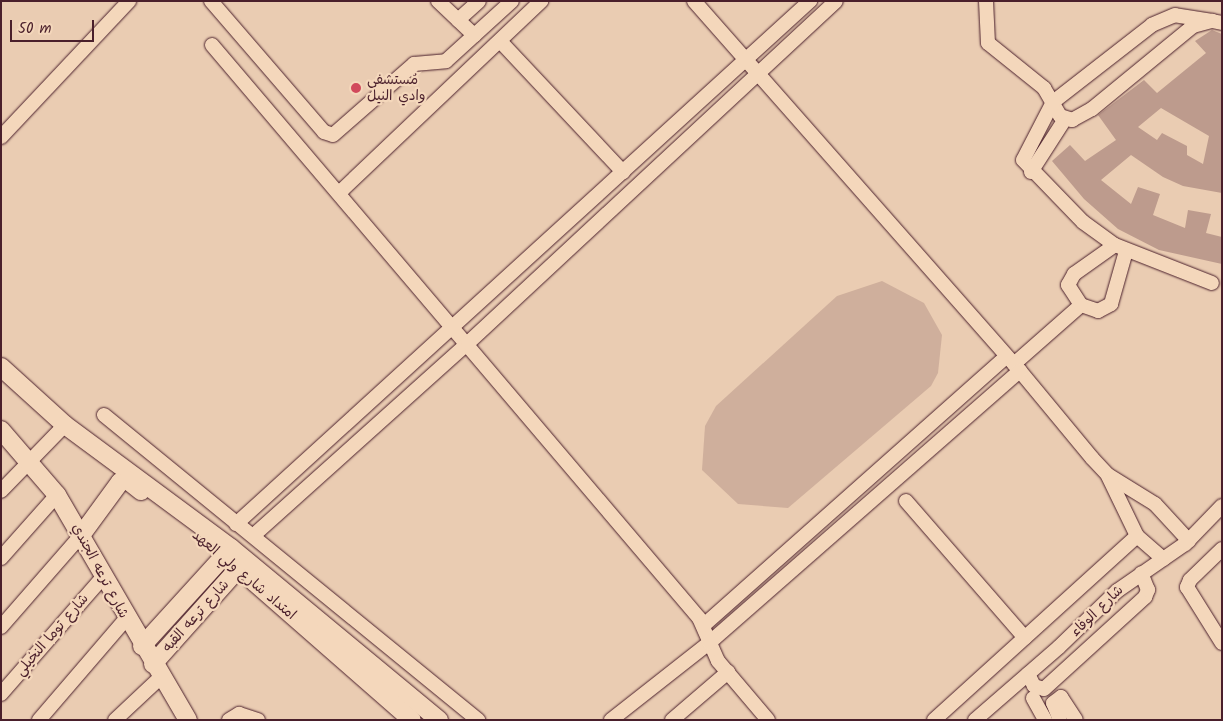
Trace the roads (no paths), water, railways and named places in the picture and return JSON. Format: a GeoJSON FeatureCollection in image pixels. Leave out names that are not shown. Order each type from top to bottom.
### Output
{"type":"FeatureCollection","features":[{"type":"Feature","properties":{"kind":"main road"},"geometry":{"type":"LineString","coordinates":[[1,367],[65,425],[126,475],[227,552]]}},
{"type":"Feature","properties":{"kind":"main road","name":"شارع ترعه الجندي"},"geometry":{"type":"LineString","coordinates":[[1,430],[30,460],[57,495],[82,534],[126,619],[188,720]]}},
{"type":"Feature","properties":{"kind":"main road"},"geometry":{"type":"LineString","coordinates":[[82,534],[126,475]]}},
{"type":"Feature","properties":{"kind":"main road","name":"امتداد شارع ولي العهد"},"geometry":{"type":"LineString","coordinates":[[227,552],[238,568],[412,720]]}},
{"type":"Feature","properties":{"kind":"main road","name":"امتداد شارع ولي العهد"},"geometry":{"type":"LineString","coordinates":[[227,552],[438,720]]}},
{"type":"Feature","properties":{"kind":"main road","name":"شارع ترعه القبه"},"geometry":{"type":"LineString","coordinates":[[142,646],[227,552]]}},
{"type":"Feature","properties":{"kind":"main road","name":"شارع ترعه القبه"},"geometry":{"type":"LineString","coordinates":[[157,670],[238,568]]}},
{"type":"Feature","properties":{"kind":"street"},"geometry":{"type":"LineString","coordinates":[[1,137],[129,1]]}},
{"type":"Feature","properties":{"kind":"street"},"geometry":{"type":"LineString","coordinates":[[211,1],[328,135],[338,133],[414,64],[443,63],[512,1]]}},
{"type":"Feature","properties":{"kind":"street"},"geometry":{"type":"LineString","coordinates":[[458,20],[479,1]]}},
{"type":"Feature","properties":{"kind":"street"},"geometry":{"type":"LineString","coordinates":[[339,193],[541,1]]}},
{"type":"Feature","properties":{"kind":"street"},"geometry":{"type":"LineString","coordinates":[[694,1],[1108,475],[1137,536],[1163,559]]}},
{"type":"Feature","properties":{"kind":"street"},"geometry":{"type":"LineString","coordinates":[[236,524],[455,328],[810,1]]}},
{"type":"Feature","properties":{"kind":"street"},"geometry":{"type":"LineString","coordinates":[[254,535],[468,343],[836,1]]}},
{"type":"Feature","properties":{"kind":"street"},"geometry":{"type":"LineString","coordinates":[[986,1],[988,43],[1035,79],[1053,102],[1056,111],[1065,119],[1080,118],[1186,31],[1217,22]]}},
{"type":"Feature","properties":{"kind":"street"},"geometry":{"type":"LineString","coordinates":[[442,2],[474,35]]}},
{"type":"Feature","properties":{"kind":"street"},"geometry":{"type":"LineString","coordinates":[[1212,283],[1120,248],[1083,222],[1032,172],[1023,160],[1053,102],[1165,18],[1188,15],[1217,22]]}},
{"type":"Feature","properties":{"kind":"street"},"geometry":{"type":"LineString","coordinates":[[500,41],[623,172]]}},
{"type":"Feature","properties":{"kind":"street"},"geometry":{"type":"LineString","coordinates":[[212,45],[468,343],[704,625],[709,643],[728,672],[768,720]]}},
{"type":"Feature","properties":{"kind":"street"},"geometry":{"type":"LineString","coordinates":[[1032,172],[1065,119]]}},
{"type":"Feature","properties":{"kind":"street"},"geometry":{"type":"LineString","coordinates":[[1120,248],[1111,304],[1098,311],[1081,305],[1068,285],[1074,274],[1120,248]]}},
{"type":"Feature","properties":{"kind":"street"},"geometry":{"type":"LineString","coordinates":[[704,625],[926,428],[1013,364],[1081,305]]}},
{"type":"Feature","properties":{"kind":"street"},"geometry":{"type":"LineString","coordinates":[[611,720],[709,643],[937,443],[1013,364]]}},
{"type":"Feature","properties":{"kind":"street"},"geometry":{"type":"LineString","coordinates":[[104,415],[236,524],[254,535],[478,720]]}},
{"type":"Feature","properties":{"kind":"street"},"geometry":{"type":"LineString","coordinates":[[4,484],[65,425]]}},
{"type":"Feature","properties":{"kind":"street"},"geometry":{"type":"LineString","coordinates":[[926,428],[937,443]]}},
{"type":"Feature","properties":{"kind":"street"},"geometry":{"type":"LineString","coordinates":[[874,474],[886,487]]}},
{"type":"Feature","properties":{"kind":"street"},"geometry":{"type":"LineString","coordinates":[[1108,475],[1155,504],[1189,541]]}},
{"type":"Feature","properties":{"kind":"street"},"geometry":{"type":"LineString","coordinates":[[1,558],[57,495]]}},
{"type":"Feature","properties":{"kind":"street"},"geometry":{"type":"LineString","coordinates":[[906,501],[1025,638]]}},
{"type":"Feature","properties":{"kind":"street","name":"شارع الوفاء"},"geometry":{"type":"LineString","coordinates":[[975,720],[1028,674],[1117,590],[1189,541],[1222,506]]}},
{"type":"Feature","properties":{"kind":"street"},"geometry":{"type":"LineString","coordinates":[[1,627],[82,534]]}},
{"type":"Feature","properties":{"kind":"street"},"geometry":{"type":"LineString","coordinates":[[934,720],[1137,536]]}},
{"type":"Feature","properties":{"kind":"street"},"geometry":{"type":"LineString","coordinates":[[1222,550],[1190,580],[1187,588],[1222,643]]}},
{"type":"Feature","properties":{"kind":"street"},"geometry":{"type":"LineString","coordinates":[[1028,674],[1034,686],[1044,689],[1145,597],[1148,590],[1141,573]]}},
{"type":"Feature","properties":{"kind":"street","name":"شارع توما النخيلي"},"geometry":{"type":"LineString","coordinates":[[1,694],[104,576]]}},
{"type":"Feature","properties":{"kind":"street"},"geometry":{"type":"LineString","coordinates":[[39,720],[126,619]]}},
{"type":"Feature","properties":{"kind":"street","name":"شارع ترعه القبه"},"geometry":{"type":"LineString","coordinates":[[115,720],[157,670]]}},
{"type":"Feature","properties":{"kind":"street"},"geometry":{"type":"LineString","coordinates":[[672,720],[728,672]]}},
{"type":"Feature","properties":{"kind":"street"},"geometry":{"type":"LineString","coordinates":[[1053,719],[1053,703],[1061,697],[1076,720]]}},
{"type":"Feature","properties":{"kind":"street"},"geometry":{"type":"LineString","coordinates":[[1033,698],[1053,719]]}},
{"type":"Feature","properties":{"kind":"street"},"geometry":{"type":"LineString","coordinates":[[229,720],[239,714],[258,720]]}},
{"type":"Feature","properties":{"kind":"place","name":"مُستشفى وادي النيل"},"geometry":{"type":"Point","coordinates":[356,88]}}]}
